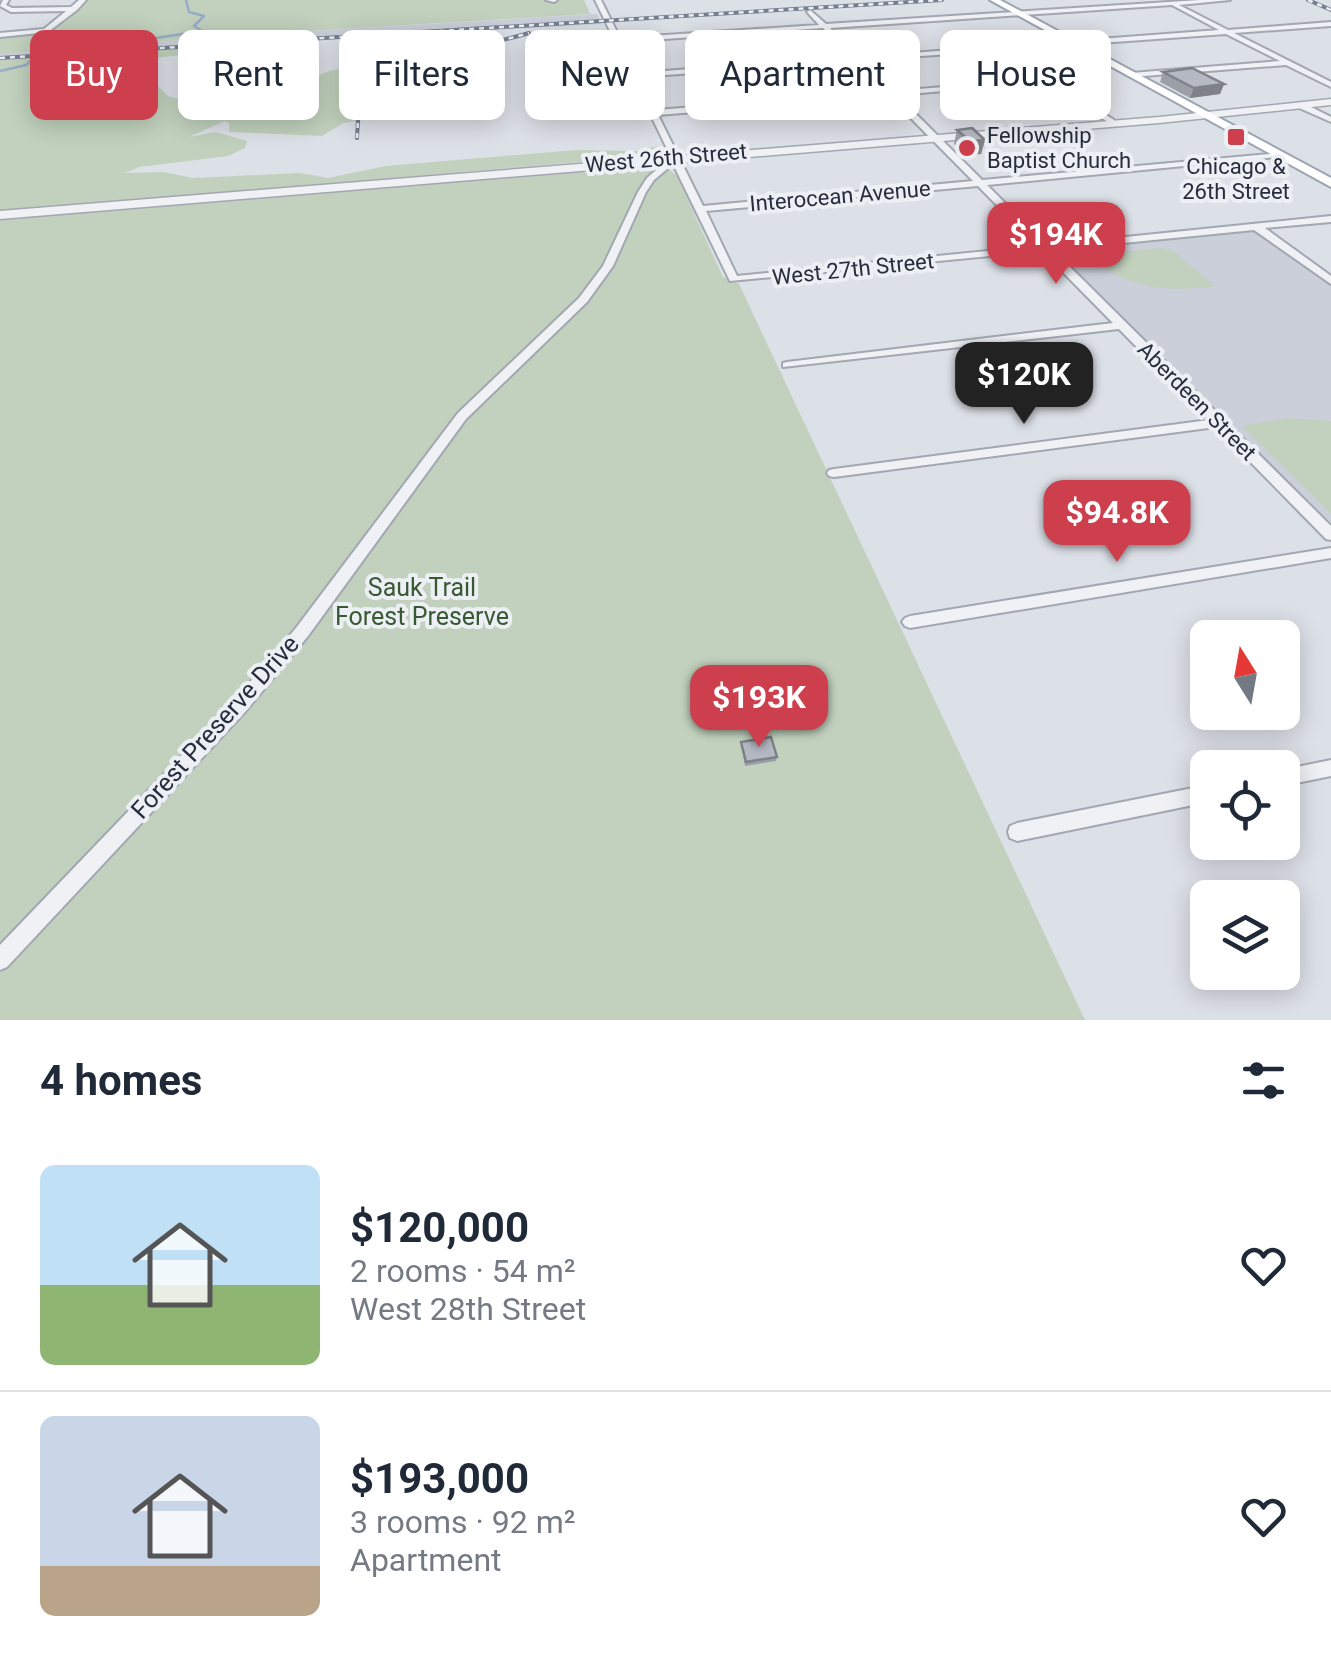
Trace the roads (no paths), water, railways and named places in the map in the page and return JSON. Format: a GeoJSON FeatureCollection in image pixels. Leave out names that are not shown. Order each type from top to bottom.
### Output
{"type":"FeatureCollection","features":[{"type":"Feature","properties":{"kind":"main road"},"geometry":{"type":"LineString","coordinates":[[994,0],[1048,30]]}},
{"type":"Feature","properties":{"kind":"main road"},"geometry":{"type":"LineString","coordinates":[[1111,64],[1331,183]]}},
{"type":"Feature","properties":{"kind":"street"},"geometry":{"type":"LineString","coordinates":[[6,0],[3,6],[11,10],[75,8]]}},
{"type":"Feature","properties":{"kind":"street"},"geometry":{"type":"LineString","coordinates":[[0,36],[43,32],[83,0]]}},
{"type":"Feature","properties":{"kind":"street"},"geometry":{"type":"LineString","coordinates":[[598,0],[613,30]]}},
{"type":"Feature","properties":{"kind":"street"},"geometry":{"type":"LineString","coordinates":[[665,37],[1227,0]]}},
{"type":"Feature","properties":{"kind":"street"},"geometry":{"type":"LineString","coordinates":[[1169,2],[1331,85]]}},
{"type":"Feature","properties":{"kind":"street","name":"Aberdeen Street"},"geometry":{"type":"LineString","coordinates":[[810,12],[828,30]]}},
{"type":"Feature","properties":{"kind":"street"},"geometry":{"type":"LineString","coordinates":[[1111,39],[1331,24]]}},
{"type":"Feature","properties":{"kind":"street"},"geometry":{"type":"LineString","coordinates":[[1131,75],[1287,62]]}},
{"type":"Feature","properties":{"kind":"street","name":"West 26th Street"},"geometry":{"type":"LineString","coordinates":[[0,216],[1331,102]]}},
{"type":"Feature","properties":{"kind":"street"},"geometry":{"type":"LineString","coordinates":[[1300,105],[1331,120]]}},
{"type":"Feature","properties":{"kind":"street"},"geometry":{"type":"LineString","coordinates":[[657,120],[700,210]]}},
{"type":"Feature","properties":{"kind":"street","name":"Aberdeen Street"},"geometry":{"type":"LineString","coordinates":[[917,120],[1331,535]]}},
{"type":"Feature","properties":{"kind":"street","name":"Interocean Avenue"},"geometry":{"type":"LineString","coordinates":[[700,210],[1278,155]]}},
{"type":"Feature","properties":{"kind":"street","name":"Forest Preserve Drive"},"geometry":{"type":"LineString","coordinates":[[0,960],[239,706],[302,632],[462,416],[583,300],[608,266],[642,192],[675,158]]}},
{"type":"Feature","properties":{"kind":"street","name":"West 27th Street"},"geometry":{"type":"LineString","coordinates":[[700,210],[734,279],[1331,219]]}},
{"type":"Feature","properties":{"kind":"street"},"geometry":{"type":"LineString","coordinates":[[1255,226],[1331,281]]}},
{"type":"Feature","properties":{"kind":"street"},"geometry":{"type":"LineString","coordinates":[[788,365],[1122,325]]}},
{"type":"Feature","properties":{"kind":"street"},"geometry":{"type":"LineString","coordinates":[[834,474],[1220,423]]}},
{"type":"Feature","properties":{"kind":"street"},"geometry":{"type":"LineString","coordinates":[[910,622],[1331,553]]}},
{"type":"Feature","properties":{"kind":"street"},"geometry":{"type":"LineString","coordinates":[[1300,774],[1331,768]]}},
{"type":"Feature","properties":{"kind":"street"},"geometry":{"type":"LineString","coordinates":[[1017,832],[1190,797]]}},
{"type":"Feature","properties":{"kind":"waterway"},"geometry":{"type":"LineString","coordinates":[[0,71],[26,65],[47,46],[71,39],[156,38],[202,31],[194,26],[204,16],[189,12],[186,0]]}},
{"type":"Feature","properties":{"kind":"railway"},"geometry":{"type":"LineString","coordinates":[[0,58],[942,0]]}},
{"type":"Feature","properties":{"kind":"railway"},"geometry":{"type":"LineString","coordinates":[[1308,0],[1331,10]]}},
{"type":"Feature","properties":{"kind":"railway"},"geometry":{"type":"LineString","coordinates":[[357,138],[363,99],[392,75],[439,57],[525,34]]}},
{"type":"Feature","properties":{"kind":"place","name":"Chicago & 26th Street"},"geometry":{"type":"Point","coordinates":[1236,137]}},
{"type":"Feature","properties":{"kind":"place","name":"Fellowship Baptist Church"},"geometry":{"type":"Point","coordinates":[967,148]}},
{"type":"Feature","properties":{"kind":"park label","name":"Sauk Trail Forest Preserve"},"geometry":{"type":"Point","coordinates":[422,602]}}]}
